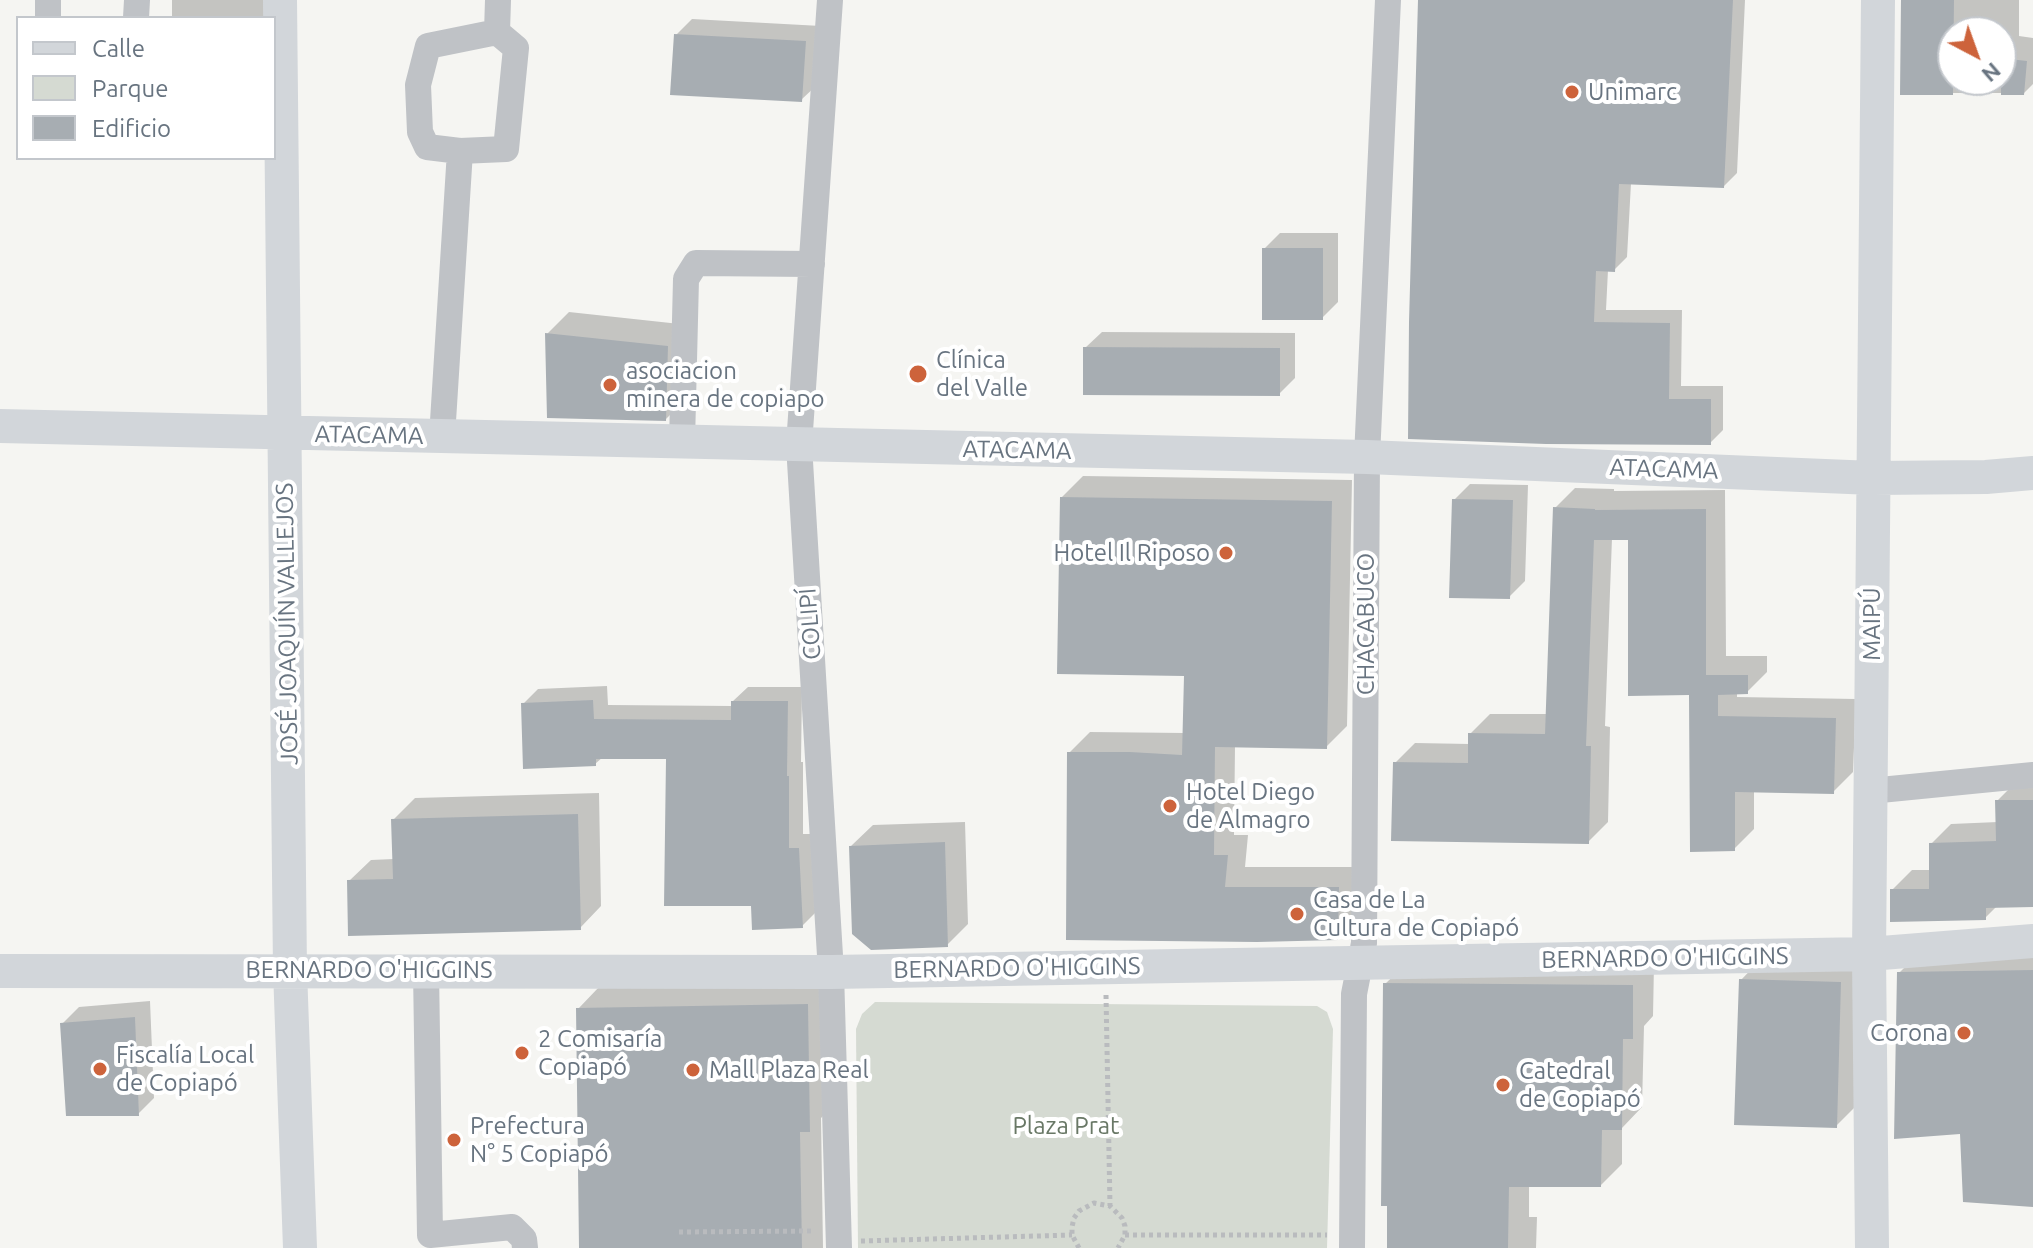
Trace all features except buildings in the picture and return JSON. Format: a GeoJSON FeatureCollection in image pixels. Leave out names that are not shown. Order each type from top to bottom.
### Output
{"type":"FeatureCollection","features":[{"type":"Feature","properties":{"kind":"main road","name":"JOSÉ JOAQUÍN VALLEJOS"},"geometry":{"type":"LineString","coordinates":[[280,0],[290,970],[300,1248]]}},
{"type":"Feature","properties":{"kind":"main road","name":"MAIPÚ"},"geometry":{"type":"LineString","coordinates":[[1872,1248],[1869,954],[1878,0]]}},
{"type":"Feature","properties":{"kind":"main road","name":"ATACAMA"},"geometry":{"type":"LineString","coordinates":[[0,426],[1367,457],[1873,478],[1986,477],[2033,473]]}},
{"type":"Feature","properties":{"kind":"main road","name":"BERNARDO O'HIGGINS"},"geometry":{"type":"LineString","coordinates":[[0,971],[831,972],[1869,954],[2033,941]]}},
{"type":"Feature","properties":{"kind":"street"},"geometry":{"type":"LineString","coordinates":[[497,32],[498,0]]}},
{"type":"Feature","properties":{"kind":"street","name":"COLIPÍ"},"geometry":{"type":"LineString","coordinates":[[830,0],[799,445],[831,972],[838,1240]]}},
{"type":"Feature","properties":{"kind":"street","name":"CHACABUCO"},"geometry":{"type":"LineString","coordinates":[[1352,1242],[1354,994],[1364,943],[1367,457],[1388,0]]}},
{"type":"Feature","properties":{"kind":"street"},"geometry":{"type":"LineString","coordinates":[[497,32],[516,48],[506,149],[460,151],[427,147],[420,132],[418,85],[428,46],[497,32]]}},
{"type":"Feature","properties":{"kind":"street"},"geometry":{"type":"LineString","coordinates":[[442,437],[460,151]]}},
{"type":"Feature","properties":{"kind":"street"},"geometry":{"type":"LineString","coordinates":[[682,442],[686,279],[696,263],[812,264]]}},
{"type":"Feature","properties":{"kind":"street"},"geometry":{"type":"LineString","coordinates":[[1870,791],[2033,775]]}},
{"type":"Feature","properties":{"kind":"street"},"geometry":{"type":"LineString","coordinates":[[426,970],[430,1235],[512,1227],[524,1239],[525,1248]]}},
{"type":"Feature","properties":{"kind":"path"},"geometry":{"type":"LineString","coordinates":[[1105,966],[1110,1206]]}},
{"type":"Feature","properties":{"kind":"path"},"geometry":{"type":"LineString","coordinates":[[1079,1248],[1072,1235],[1072,1227],[1079,1211],[1094,1203],[1110,1206],[1122,1218],[1125,1235],[1118,1248]]}},
{"type":"Feature","properties":{"kind":"path"},"geometry":{"type":"LineString","coordinates":[[679,1232],[838,1240],[1072,1235]]}},
{"type":"Feature","properties":{"kind":"path"},"geometry":{"type":"LineString","coordinates":[[1125,1235],[1352,1242]]}},
{"type":"Feature","properties":{"kind":"green space","name":"Plaza Prat"},"geometry":{"type":"Polygon","coordinates":[[[875,1002],[1317,1006],[1327,1012],[1333,1029],[1327,1248],[858,1248],[856,1029],[862,1014],[875,1002]]]}},
{"type":"Feature","properties":{"kind":"place","name":"Unimarc"},"geometry":{"type":"Point","coordinates":[1572,92]}},
{"type":"Feature","properties":{"kind":"place","name":"Clínica del Valle"},"geometry":{"type":"Point","coordinates":[918,374]}},
{"type":"Feature","properties":{"kind":"place","name":"asociacion minera de copiapo"},"geometry":{"type":"Point","coordinates":[610,385]}},
{"type":"Feature","properties":{"kind":"place","name":"Hotel Il Riposo"},"geometry":{"type":"Point","coordinates":[1226,553]}},
{"type":"Feature","properties":{"kind":"place","name":"Hotel Diego de Almagro"},"geometry":{"type":"Point","coordinates":[1170,806]}},
{"type":"Feature","properties":{"kind":"place","name":"Casa de La Cultura de Copiapó"},"geometry":{"type":"Point","coordinates":[1297,914]}},
{"type":"Feature","properties":{"kind":"place","name":"Corona"},"geometry":{"type":"Point","coordinates":[1964,1033]}},
{"type":"Feature","properties":{"kind":"place","name":"2 Comisaría Copiapó"},"geometry":{"type":"Point","coordinates":[522,1053]}},
{"type":"Feature","properties":{"kind":"place","name":"Fiscalía Local de Copiapó"},"geometry":{"type":"Point","coordinates":[100,1069]}},
{"type":"Feature","properties":{"kind":"place","name":"Mall Plaza Real"},"geometry":{"type":"Point","coordinates":[693,1070]}},
{"type":"Feature","properties":{"kind":"place","name":"Catedral de Copiapó"},"geometry":{"type":"Point","coordinates":[1503,1085]}},
{"type":"Feature","properties":{"kind":"place","name":"Prefectura N° 5 Copiapó"},"geometry":{"type":"Point","coordinates":[454,1140]}}]}
